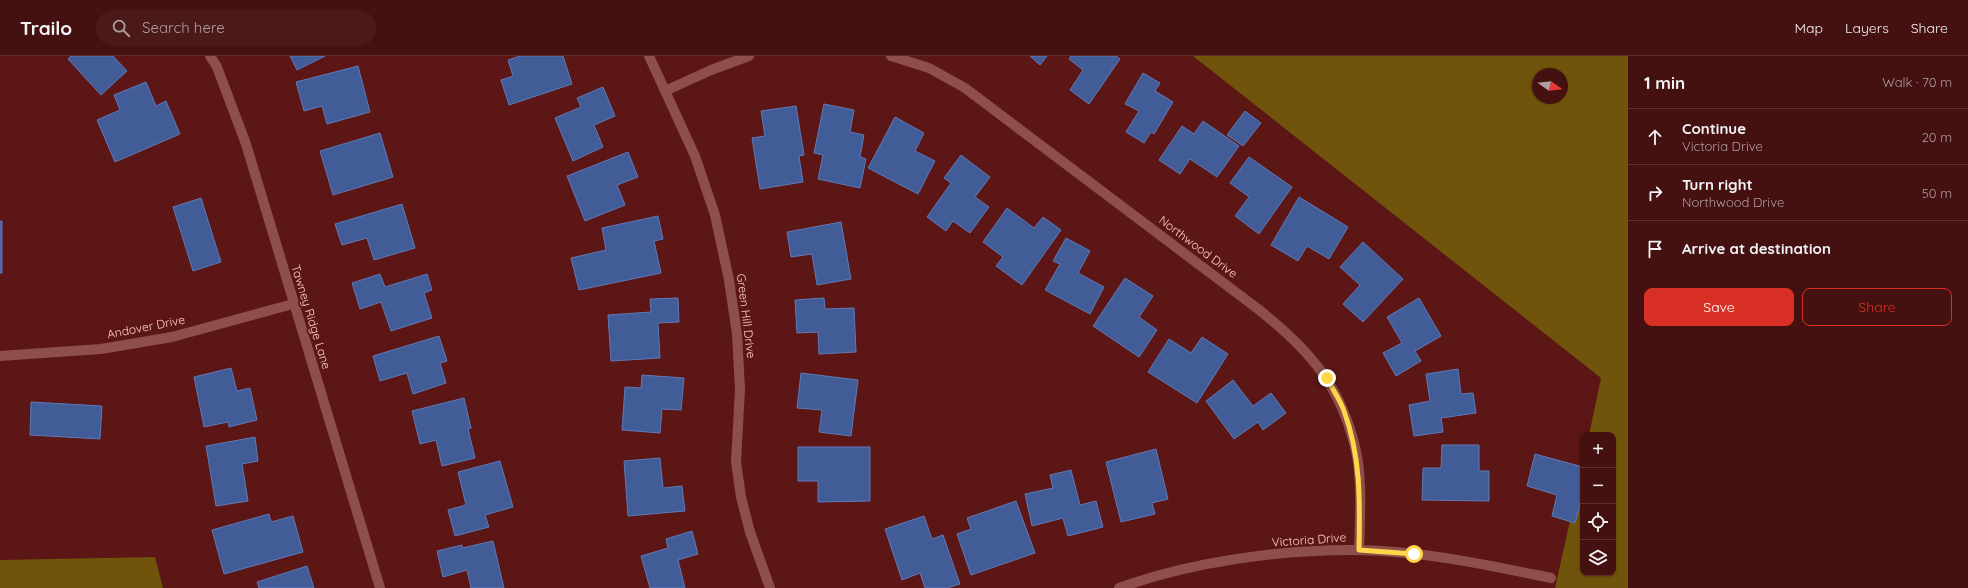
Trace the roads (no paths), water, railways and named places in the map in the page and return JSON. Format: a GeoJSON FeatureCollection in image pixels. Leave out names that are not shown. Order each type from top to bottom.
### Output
{"type":"FeatureCollection","features":[{"type":"Feature","properties":{"kind":"street","name":"Tawney Ridge Lane"},"geometry":{"type":"LineString","coordinates":[[210,56],[217,66],[246,144],[293,304],[380,588]]}},
{"type":"Feature","properties":{"kind":"street","name":"Green Hill Drive"},"geometry":{"type":"LineString","coordinates":[[649,56],[695,156],[715,215],[728,272],[738,334],[740,389],[736,462],[741,497],[750,532],[770,588]]}},
{"type":"Feature","properties":{"kind":"street"},"geometry":{"type":"LineString","coordinates":[[665,91],[711,70],[749,56]]}},
{"type":"Feature","properties":{"kind":"street","name":"Northwood Drive"},"geometry":{"type":"LineString","coordinates":[[891,56],[929,68],[965,88],[1284,329],[1307,352],[1327,378],[1344,410],[1357,457],[1360,509],[1359,550]]}},
{"type":"Feature","properties":{"kind":"street","name":"Andover Drive"},"geometry":{"type":"LineString","coordinates":[[0,356],[101,349],[172,337],[293,304]]}},
{"type":"Feature","properties":{"kind":"street","name":"Victoria Drive"},"geometry":{"type":"LineString","coordinates":[[1119,588],[1216,562],[1297,552],[1359,550],[1414,554],[1468,561],[1551,578]]}}]}
